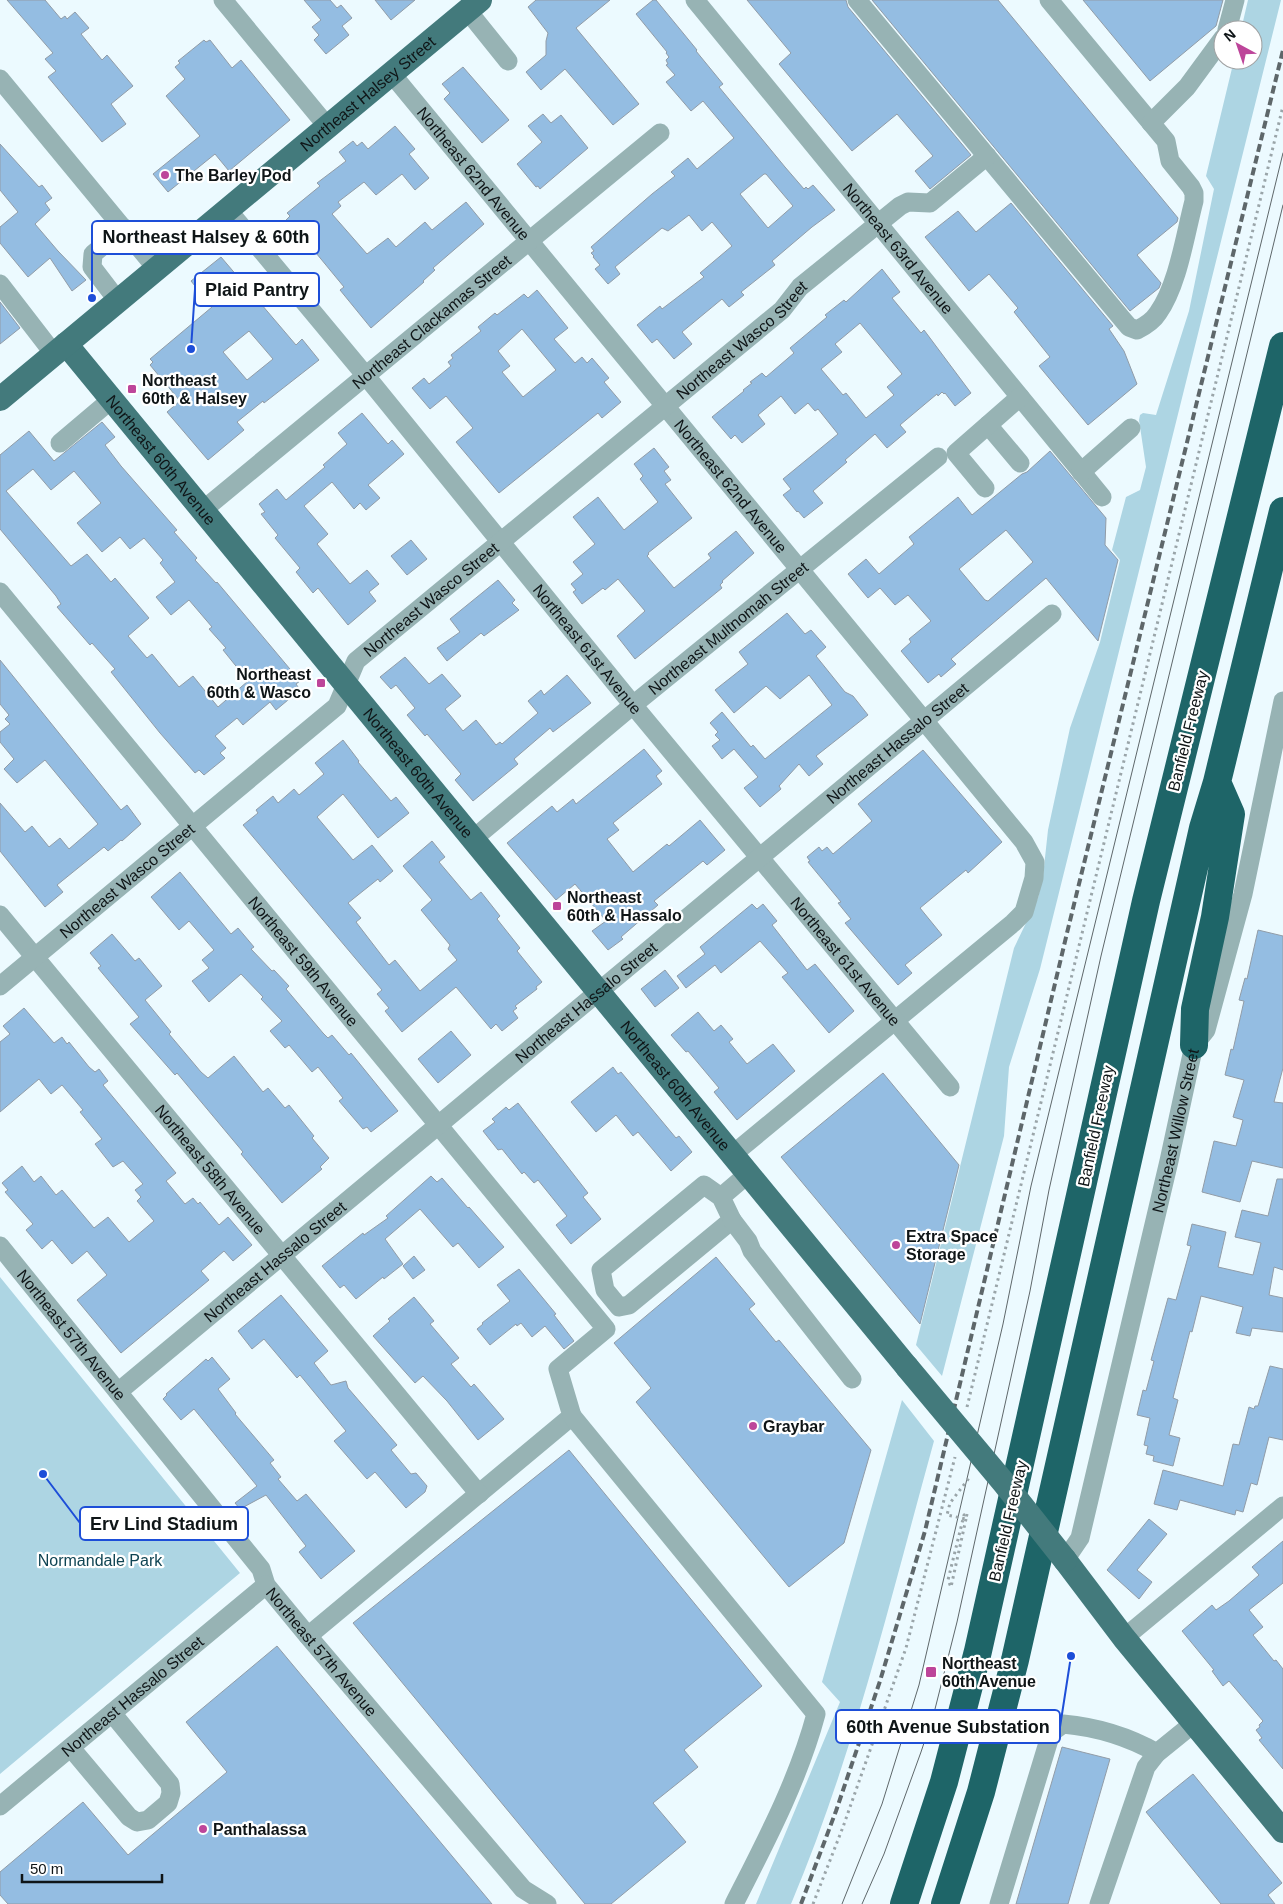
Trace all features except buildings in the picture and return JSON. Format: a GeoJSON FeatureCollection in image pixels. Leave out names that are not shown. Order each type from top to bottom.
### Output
{"type":"FeatureCollection","features":[{"type":"Feature","properties":{"kind":"highway","name":"Banfield Freeway"},"geometry":{"type":"LineString","coordinates":[[904,1904],[944,1782],[982,1632],[1146,901],[1283,346]]}},
{"type":"Feature","properties":{"kind":"highway"},"geometry":{"type":"LineString","coordinates":[[945,1904],[980,1792],[1018,1651],[1201,838],[1217,782],[1283,511]]}},
{"type":"Feature","properties":{"kind":"highway"},"geometry":{"type":"LineString","coordinates":[[1194,1045],[1195,1008],[1215,917],[1231,814],[1217,782]]}},
{"type":"Feature","properties":{"kind":"main road","name":"Northeast Halsey Street"},"geometry":{"type":"LineString","coordinates":[[3,389],[60,349],[474,5]]}},
{"type":"Feature","properties":{"kind":"main road","name":"Northeast 60th Avenue"},"geometry":{"type":"LineString","coordinates":[[60,349],[112,399],[597,992],[1004,1483],[1124,1638],[1283,1830]]}},
{"type":"Feature","properties":{"kind":"street"},"geometry":{"type":"LineString","coordinates":[[222,0],[327,126]]}},
{"type":"Feature","properties":{"kind":"street","name":"Northeast 63rd Avenue"},"geometry":{"type":"LineString","coordinates":[[695,0],[1102,497]]}},
{"type":"Feature","properties":{"kind":"street"},"geometry":{"type":"LineString","coordinates":[[857,0],[1123,320],[1129,327],[1137,330],[1145,326],[1158,314],[1167,299],[1194,201],[1194,193],[1192,187],[1170,161],[1166,141],[1049,0]]}},
{"type":"Feature","properties":{"kind":"street"},"geometry":{"type":"LineString","coordinates":[[1230,20],[1235,0]]}},
{"type":"Feature","properties":{"kind":"street"},"geometry":{"type":"LineString","coordinates":[[474,5],[508,61]]}},
{"type":"Feature","properties":{"kind":"street"},"geometry":{"type":"LineString","coordinates":[[1151,123],[1187,88],[1213,52]]}},
{"type":"Feature","properties":{"kind":"street","name":"Northeast 62nd Avenue"},"geometry":{"type":"LineString","coordinates":[[391,73],[1024,842],[1034,862],[1034,878],[1024,912],[1014,923],[896,1020]]}},
{"type":"Feature","properties":{"kind":"street"},"geometry":{"type":"LineString","coordinates":[[0,79],[156,268]]}},
{"type":"Feature","properties":{"kind":"street","name":"Northeast Clackamas Street"},"geometry":{"type":"LineString","coordinates":[[203,510],[660,133]]}},
{"type":"Feature","properties":{"kind":"street","name":"Northeast Wasco Street"},"geometry":{"type":"LineString","coordinates":[[0,986],[337,706],[356,661],[782,310],[800,287],[900,206],[908,202],[930,203],[986,156]]}},
{"type":"Feature","properties":{"kind":"street","name":"Northeast 61st Avenue"},"geometry":{"type":"LineString","coordinates":[[227,209],[501,540],[633,705],[950,1087]]}},
{"type":"Feature","properties":{"kind":"street"},"geometry":{"type":"LineString","coordinates":[[118,301],[92,266],[93,254],[124,228]]}},
{"type":"Feature","properties":{"kind":"street"},"geometry":{"type":"LineString","coordinates":[[0,284],[60,349]]}},
{"type":"Feature","properties":{"kind":"street"},"geometry":{"type":"LineString","coordinates":[[985,488],[956,453],[1020,397]]}},
{"type":"Feature","properties":{"kind":"street"},"geometry":{"type":"LineString","coordinates":[[60,443],[112,399]]}},
{"type":"Feature","properties":{"kind":"street"},"geometry":{"type":"LineString","coordinates":[[988,425],[1020,464]]}},
{"type":"Feature","properties":{"kind":"street"},"geometry":{"type":"LineString","coordinates":[[1081,472],[1131,428]]}},
{"type":"Feature","properties":{"kind":"street","name":"Northeast Multnomah Street"},"geometry":{"type":"LineString","coordinates":[[473,839],[633,705],[938,457]]}},
{"type":"Feature","properties":{"kind":"street","name":"Northeast 59th Avenue"},"geometry":{"type":"LineString","coordinates":[[0,592],[606,1329],[558,1369],[572,1416]]}},
{"type":"Feature","properties":{"kind":"street","name":"Northeast Hassalo Street"},"geometry":{"type":"LineString","coordinates":[[118,1392],[1052,614]]}},
{"type":"Feature","properties":{"kind":"street","name":"Northeast Willow Street"},"geometry":{"type":"LineString","coordinates":[[1065,1560],[1080,1538],[1194,1045],[1206,1030],[1241,903],[1282,710]]}},
{"type":"Feature","properties":{"kind":"street","name":"Northeast 58th Avenue"},"geometry":{"type":"LineString","coordinates":[[0,915],[479,1494]]}},
{"type":"Feature","properties":{"kind":"street"},"geometry":{"type":"LineString","coordinates":[[732,1155],[896,1020]]}},
{"type":"Feature","properties":{"kind":"street"},"geometry":{"type":"LineString","coordinates":[[721,1197],[748,1174]]}},
{"type":"Feature","properties":{"kind":"street"},"geometry":{"type":"LineString","coordinates":[[732,1220],[629,1305],[619,1307],[604,1290],[601,1270],[704,1185],[721,1197],[732,1220],[748,1241],[752,1251],[852,1379]]}},
{"type":"Feature","properties":{"kind":"street","name":"Northeast 57th Avenue"},"geometry":{"type":"LineString","coordinates":[[0,1246],[261,1569],[266,1585],[308,1636],[525,1896],[547,1904]]}},
{"type":"Feature","properties":{"kind":"street"},"geometry":{"type":"LineString","coordinates":[[308,1636],[572,1416],[816,1714],[809,1739],[773,1828],[734,1904]]}},
{"type":"Feature","properties":{"kind":"street"},"geometry":{"type":"LineString","coordinates":[[1124,1638],[1283,1506]]}},
{"type":"Feature","properties":{"kind":"street","name":"Northeast Hassalo Street"},"geometry":{"type":"LineString","coordinates":[[0,1806],[266,1585]]}},
{"type":"Feature","properties":{"kind":"street"},"geometry":{"type":"LineString","coordinates":[[71,1748],[128,1817],[137,1822],[148,1820],[168,1803],[171,1793],[170,1784],[112,1713]]}},
{"type":"Feature","properties":{"kind":"street"},"geometry":{"type":"LineString","coordinates":[[1099,1904],[1146,1767],[1157,1753],[1194,1723]]}},
{"type":"Feature","properties":{"kind":"street"},"geometry":{"type":"LineString","coordinates":[[999,1904],[1051,1733],[1063,1724],[1081,1726],[1137,1742],[1157,1753]]}},
{"type":"Feature","properties":{"kind":"path"},"geometry":{"type":"LineString","coordinates":[[965,1414],[1283,106]]}},
{"type":"Feature","properties":{"kind":"path"},"geometry":{"type":"LineString","coordinates":[[813,1904],[843,1827],[906,1648],[956,1452]]}},
{"type":"Feature","properties":{"kind":"path"},"geometry":{"type":"LineString","coordinates":[[966,1519],[947,1516],[950,1503],[969,1478]]}},
{"type":"Feature","properties":{"kind":"path"},"geometry":{"type":"LineString","coordinates":[[967,1514],[966,1519],[951,1587],[948,1580],[964,1515],[967,1514]]}},
{"type":"Feature","properties":{"kind":"green space"},"geometry":{"type":"Polygon","coordinates":[[[1248,0],[1281,0],[1040,969],[1009,1067],[1004,1136],[942,1376],[916,1345],[1014,948],[1038,898],[1043,876],[1048,830],[1070,728],[1100,642],[1120,560],[1112,550],[1126,497],[1140,490],[1146,467],[1139,420],[1140,415],[1143,413],[1156,415],[1189,311],[1214,189],[1206,176],[1232,70],[1263,70],[1263,20],[1243,20],[1248,0]]]}},
{"type":"Feature","properties":{"kind":"green space","name":"Normandale Park"},"geometry":{"type":"Polygon","coordinates":[[[0,1277],[240,1573],[0,1774],[0,1277]]]}},
{"type":"Feature","properties":{"kind":"green space"},"geometry":{"type":"Polygon","coordinates":[[[902,1400],[934,1441],[870,1675],[834,1791],[791,1904],[756,1904],[840,1702],[822,1682],[902,1400]]]}},
{"type":"Feature","properties":{"kind":"tram line"},"geometry":{"type":"LineString","coordinates":[[842,1904],[882,1804],[919,1685],[1003,1324],[1031,1186],[1283,153]]}},
{"type":"Feature","properties":{"kind":"tram line"},"geometry":{"type":"LineString","coordinates":[[862,1904],[884,1854],[921,1752],[934,1713],[957,1622],[1101,956],[1283,205]]}},
{"type":"Feature","properties":{"kind":"railway"},"geometry":{"type":"LineString","coordinates":[[801,1904],[836,1811],[880,1681],[925,1531],[1067,933],[1283,50]]}},
{"type":"Feature","properties":{"kind":"place","name":"The Barley Pod"},"geometry":{"type":"Point","coordinates":[165,175]}},
{"type":"Feature","properties":{"kind":"place","name":"Northeast Halsey & 60th"},"geometry":{"type":"Point","coordinates":[92,298]}},
{"type":"Feature","properties":{"kind":"place","name":"Plaid Pantry"},"geometry":{"type":"Point","coordinates":[191,349]}},
{"type":"Feature","properties":{"kind":"place","name":"Northeast 60th & Halsey"},"geometry":{"type":"Point","coordinates":[132,389]}},
{"type":"Feature","properties":{"kind":"place","name":"Northeast 60th & Wasco"},"geometry":{"type":"Point","coordinates":[321,683]}},
{"type":"Feature","properties":{"kind":"place","name":"Northeast 60th & Hassalo"},"geometry":{"type":"Point","coordinates":[557,906]}},
{"type":"Feature","properties":{"kind":"place","name":"Extra Space Storage"},"geometry":{"type":"Point","coordinates":[896,1245]}},
{"type":"Feature","properties":{"kind":"place","name":"Graybar"},"geometry":{"type":"Point","coordinates":[753,1426]}},
{"type":"Feature","properties":{"kind":"place","name":"Erv Lind Stadium"},"geometry":{"type":"Point","coordinates":[43,1474]}},
{"type":"Feature","properties":{"kind":"place","name":"60th Avenue Substation"},"geometry":{"type":"Point","coordinates":[1071,1656]}},
{"type":"Feature","properties":{"kind":"place","name":"Northeast 60th Avenue"},"geometry":{"type":"Point","coordinates":[931,1672]}},
{"type":"Feature","properties":{"kind":"place","name":"Panthalassa"},"geometry":{"type":"Point","coordinates":[203,1829]}}]}
